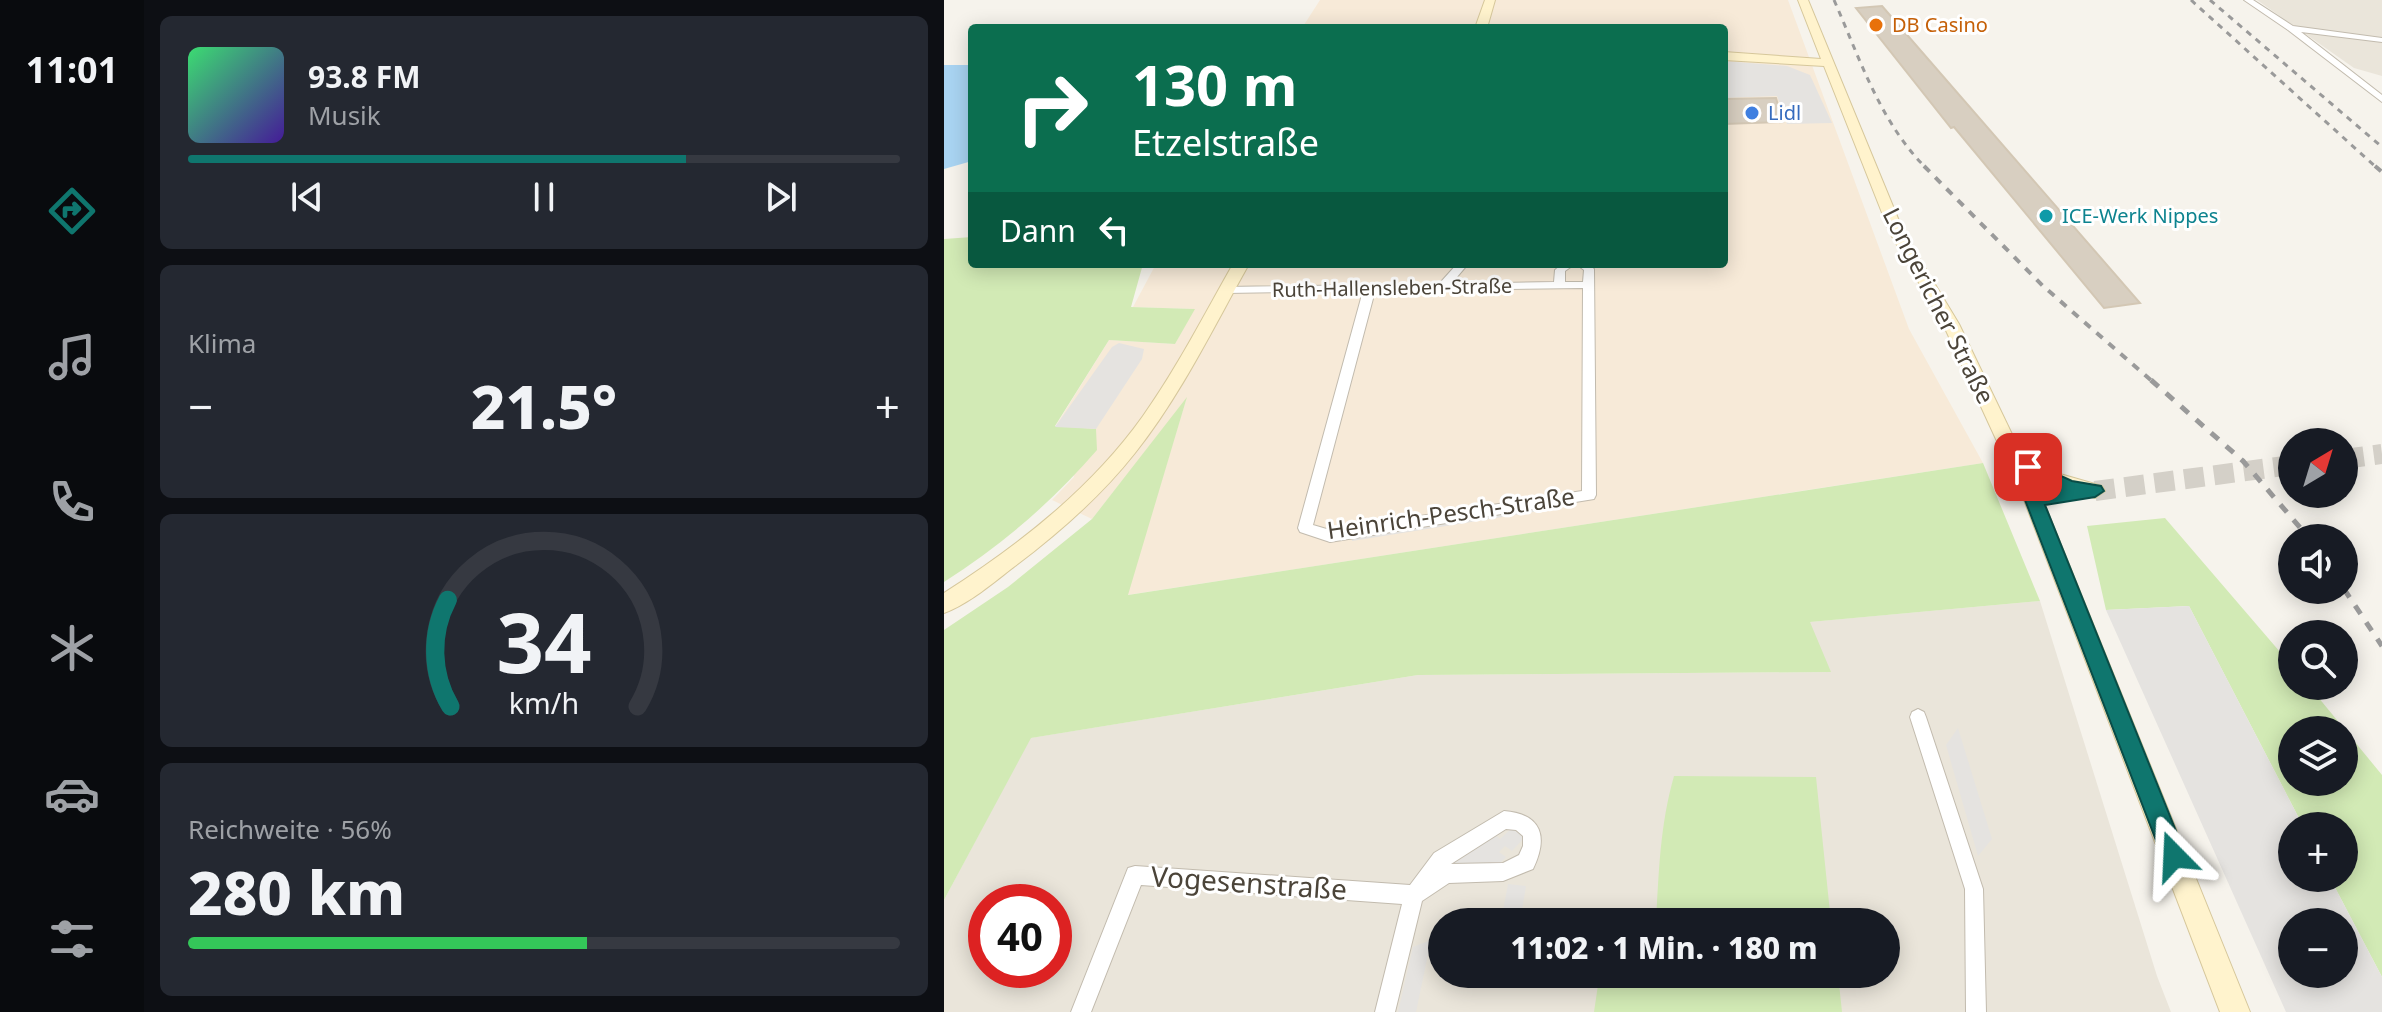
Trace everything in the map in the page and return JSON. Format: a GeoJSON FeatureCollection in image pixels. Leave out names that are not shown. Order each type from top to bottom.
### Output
{"type":"FeatureCollection","features":[{"type":"Feature","properties":{"kind":"street"},"geometry":{"type":"LineString","coordinates":[[1482,24],[1490,0]]}},
{"type":"Feature","properties":{"kind":"street","name":"Longericher Straße"},"geometry":{"type":"LineString","coordinates":[[1803,0],[1897,233],[1951,324],[2034,500],[2235,1012]]}},
{"type":"Feature","properties":{"kind":"street"},"geometry":{"type":"LineString","coordinates":[[2248,0],[2291,28],[2382,99]]}},
{"type":"Feature","properties":{"kind":"street"},"geometry":{"type":"LineString","coordinates":[[2291,28],[2382,40]]}},
{"type":"Feature","properties":{"kind":"street"},"geometry":{"type":"LineString","coordinates":[[1728,56],[1828,63]]}},
{"type":"Feature","properties":{"kind":"street"},"geometry":{"type":"LineString","coordinates":[[944,604],[1030,542],[1118,459],[1162,401],[1239,268]]}},
{"type":"Feature","properties":{"kind":"street"},"geometry":{"type":"LineString","coordinates":[[1442,287],[1459,268]]}},
{"type":"Feature","properties":{"kind":"street"},"geometry":{"type":"LineString","coordinates":[[1559,286],[1560,270],[1563,268]]}},
{"type":"Feature","properties":{"kind":"street"},"geometry":{"type":"LineString","coordinates":[[1587,268],[1587,285]]}},
{"type":"Feature","properties":{"kind":"street","name":"Ruth-Hallensleben-Straße"},"geometry":{"type":"LineString","coordinates":[[1226,290],[1587,285]]}},
{"type":"Feature","properties":{"kind":"street","name":"Heinrich-Pesch-Straße"},"geometry":{"type":"LineString","coordinates":[[1370,288],[1305,528],[1330,536],[1589,495],[1587,285]]}},
{"type":"Feature","properties":{"kind":"street"},"geometry":{"type":"LineString","coordinates":[[2014,458],[2042,476],[2069,487],[2095,491],[2034,500]]}},
{"type":"Feature","properties":{"kind":"street"},"geometry":{"type":"LineString","coordinates":[[1918,717],[1974,889],[1976,1012]]}},
{"type":"Feature","properties":{"kind":"street"},"geometry":{"type":"LineString","coordinates":[[1385,1012],[1414,895],[1441,860],[1493,825],[1514,820],[1530,829],[1533,851],[1519,867],[1447,874],[1414,895]]}},
{"type":"Feature","properties":{"kind":"street","name":"Vogesenstraße"},"geometry":{"type":"LineString","coordinates":[[1081,1012],[1135,875],[1414,895]]}},
{"type":"Feature","properties":{"kind":"shaded area"},"geometry":{"type":"Polygon","coordinates":[[[1320,0],[1788,0],[1909,329],[1983,463],[1127,595],[1186,400],[1092,519],[1052,500],[1074,477],[1055,427],[1109,340],[1175,344],[1194,309],[1133,307],[1154,268],[1728,268],[1728,24],[1305,24],[1320,0]]]}},
{"type":"Feature","properties":{"kind":"shaded area"},"geometry":{"type":"Polygon","coordinates":[[[2257,0],[2382,0],[2382,76],[2354,68],[2257,0]]]}},
{"type":"Feature","properties":{"kind":"shaded area"},"geometry":{"type":"Polygon","coordinates":[[[1728,61],[1787,66],[1810,75],[1832,123],[1787,124],[1777,96],[1728,98],[1728,61]]]}},
{"type":"Feature","properties":{"kind":"shaded area"},"geometry":{"type":"Polygon","coordinates":[[[1119,343],[1144,349],[1142,359],[1096,429],[1055,427],[1112,347],[1119,343]]]}},
{"type":"Feature","properties":{"kind":"shaded area"},"geometry":{"type":"Polygon","coordinates":[[[1551,504],[1552,509],[1352,541],[1351,536],[1551,504]]]}},
{"type":"Feature","properties":{"kind":"shaded area"},"geometry":{"type":"Polygon","coordinates":[[[2040,601],[2157,976],[2171,1012],[944,1012],[944,900],[1030,738],[1418,675],[1830,672],[1809,622],[2040,601]]]}},
{"type":"Feature","properties":{"kind":"shaded area"},"geometry":{"type":"Polygon","coordinates":[[[2189,606],[2278,778],[2278,796],[2287,796],[2296,812],[2278,812],[2278,892],[2337,892],[2346,908],[2278,908],[2278,988],[2358,988],[2358,931],[2382,977],[2382,1012],[2286,1012],[2106,610],[2189,606]]]}},
{"type":"Feature","properties":{"kind":"shaded area"},"geometry":{"type":"Polygon","coordinates":[[[1958,728],[1992,839],[1978,856],[1946,745],[1958,728]]]}},
{"type":"Feature","properties":{"kind":"shaded area"},"geometry":{"type":"Polygon","coordinates":[[[1512,828],[1524,838],[1512,851],[1505,846],[1499,852],[1506,857],[1499,864],[1449,867],[1482,836],[1494,834],[1500,839],[1512,828]]]}},
{"type":"Feature","properties":{"kind":"shaded area"},"geometry":{"type":"Polygon","coordinates":[[[1508,884],[1526,886],[1522,908],[1504,908],[1508,884]]]}},
{"type":"Feature","properties":{"kind":"shaded area"},"geometry":{"type":"Polygon","coordinates":[[[1428,941],[1416,1012],[1398,1012],[1413,947],[1428,941]]]}},
{"type":"Feature","properties":{"kind":"green space"},"geometry":{"type":"Polygon","coordinates":[[[968,237],[968,268],[1142,268],[1131,307],[1195,309],[1175,344],[1109,340],[1055,426],[1096,429],[1097,450],[1025,522],[944,582],[944,239],[968,237]]]}},
{"type":"Feature","properties":{"kind":"green space"},"geometry":{"type":"Polygon","coordinates":[[[1187,397],[1128,595],[1983,463],[2040,601],[1810,622],[1831,672],[1418,675],[1031,738],[944,900],[944,630],[1008,587],[1092,519],[1187,397]]]}},
{"type":"Feature","properties":{"kind":"green space"},"geometry":{"type":"Polygon","coordinates":[[[2165,518],[2278,650],[2278,700],[2320,700],[2334,716],[2278,716],[2278,778],[2189,606],[2106,610],[2087,526],[2165,518]]]}},
{"type":"Feature","properties":{"kind":"green space"},"geometry":{"type":"Polygon","coordinates":[[[2358,746],[2382,775],[2382,977],[2358,931],[2358,908],[2346,908],[2337,892],[2358,892],[2358,812],[2296,812],[2287,796],[2358,796],[2358,746]]]}},
{"type":"Feature","properties":{"kind":"green space"},"geometry":{"type":"Polygon","coordinates":[[[1674,776],[1816,777],[1830,908],[1657,908],[1669,794],[1674,776]]]}},
{"type":"Feature","properties":{"kind":"green space"},"geometry":{"type":"Polygon","coordinates":[[[1598,988],[1839,988],[1842,1012],[1594,1012],[1598,988]]]}},
{"type":"Feature","properties":{"kind":"water"},"geometry":{"type":"Polygon","coordinates":[[[944,65],[968,65],[968,162],[944,169],[944,65]]]}},
{"type":"Feature","properties":{"kind":"building","name":"ICE-Werk Nippes"},"geometry":{"type":"Polygon","coordinates":[[[1882,6],[2140,303],[2104,308],[1954,127],[1951,128],[1856,8],[1882,6]]]}},
{"type":"Feature","properties":{"kind":"building","name":"Lidl"},"geometry":{"type":"Polygon","coordinates":[[[1776,98],[1783,122],[1728,124],[1728,99],[1776,98]]]}},
{"type":"Feature","properties":{"kind":"tunnel"},"geometry":{"type":"LineString","coordinates":[[2358,457],[2382,454]]}},
{"type":"Feature","properties":{"kind":"tunnel"},"geometry":{"type":"LineString","coordinates":[[2095,491],[2278,467]]}},
{"type":"Feature","properties":{"kind":"railway"},"geometry":{"type":"LineString","coordinates":[[1834,0],[1884,110],[1896,131],[1926,168]]}},
{"type":"Feature","properties":{"kind":"railway"},"geometry":{"type":"LineString","coordinates":[[2191,0],[2377,168]]}},
{"type":"Feature","properties":{"kind":"railway"},"geometry":{"type":"LineString","coordinates":[[2210,0],[2382,147]]}},
{"type":"Feature","properties":{"kind":"railway"},"geometry":{"type":"LineString","coordinates":[[1924,166],[2043,286],[2153,382]]}},
{"type":"Feature","properties":{"kind":"railway"},"geometry":{"type":"LineString","coordinates":[[2375,166],[2382,172]]}},
{"type":"Feature","properties":{"kind":"railway"},"geometry":{"type":"LineString","coordinates":[[2151,380],[2243,461],[2297,524]]}},
{"type":"Feature","properties":{"kind":"railway"},"geometry":{"type":"LineString","coordinates":[[2354,604],[2382,646]]}},
{"type":"Feature","properties":{"kind":"place","name":"DB Casino"},"geometry":{"type":"Point","coordinates":[1876,25]}},
{"type":"Feature","properties":{"kind":"place","name":"Lidl"},"geometry":{"type":"Point","coordinates":[1752,113]}},
{"type":"Feature","properties":{"kind":"place","name":"ICE-Werk Nippes"},"geometry":{"type":"Point","coordinates":[2046,216]}},
{"type":"Feature","properties":{"kind":"route"},"geometry":{"type":"LineString","coordinates":[[2028,467],[2069,487],[2095,491],[2034,500],[2174,856]]}}]}
